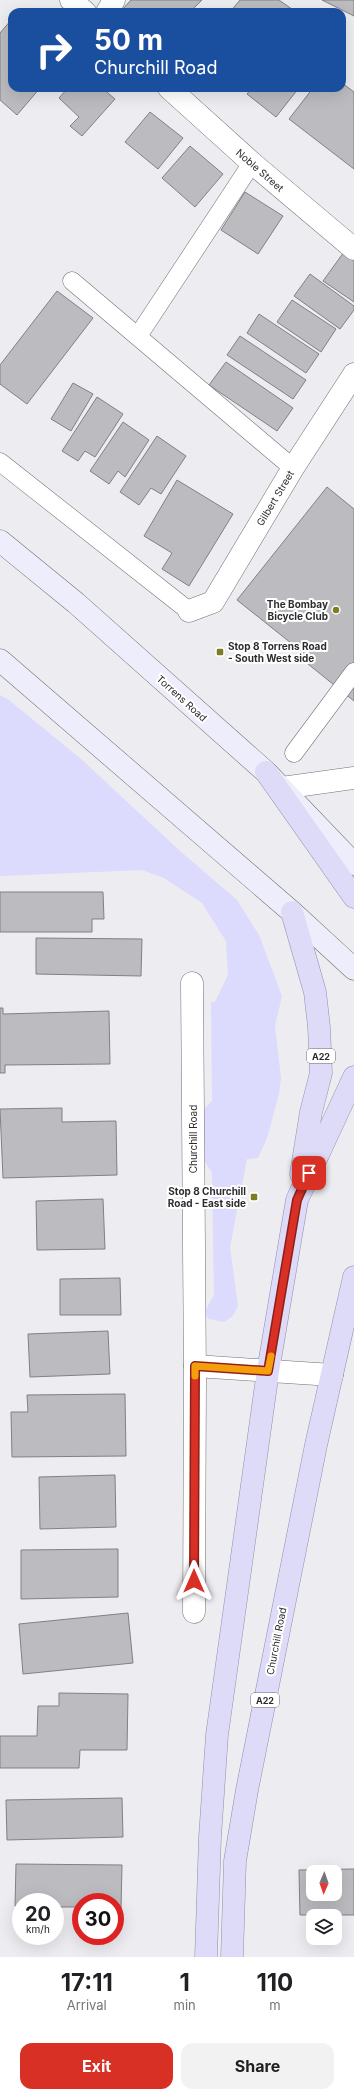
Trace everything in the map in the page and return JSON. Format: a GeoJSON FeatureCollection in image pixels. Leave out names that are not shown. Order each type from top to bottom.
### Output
{"type":"FeatureCollection","features":[{"type":"Feature","properties":{"kind":"main road","name":"Torrens Road"},"geometry":{"type":"LineString","coordinates":[[0,541],[76,603],[266,772],[354,864]]}},
{"type":"Feature","properties":{"kind":"main road"},"geometry":{"type":"LineString","coordinates":[[0,660],[292,912],[354,969]]}},
{"type":"Feature","properties":{"kind":"main road"},"geometry":{"type":"LineString","coordinates":[[266,772],[354,897]]}},
{"type":"Feature","properties":{"kind":"main road","name":"A22"},"geometry":{"type":"LineString","coordinates":[[292,912],[315,992],[319,1027],[321,1073],[311,1112],[297,1200]]}},
{"type":"Feature","properties":{"kind":"main road"},"geometry":{"type":"LineString","coordinates":[[206,1957],[210,1837],[218,1735],[268,1371],[297,1200],[354,1077]]}},
{"type":"Feature","properties":{"kind":"main road","name":"Churchill Road"},"geometry":{"type":"LineString","coordinates":[[232,1957],[235,1861],[247,1790],[306,1489],[354,1277]]}},
{"type":"Feature","properties":{"kind":"street"},"geometry":{"type":"LineString","coordinates":[[71,0],[80,8]]}},
{"type":"Feature","properties":{"kind":"street","name":"Noble Street"},"geometry":{"type":"LineString","coordinates":[[173,92],[252,164],[354,249]]}},
{"type":"Feature","properties":{"kind":"street","name":"Gilbert Street"},"geometry":{"type":"LineString","coordinates":[[189,611],[213,602],[293,468],[354,374]]}},
{"type":"Feature","properties":{"kind":"street"},"geometry":{"type":"LineString","coordinates":[[282,788],[354,778]]}},
{"type":"Feature","properties":{"kind":"street","name":"Churchill Road"},"geometry":{"type":"LineString","coordinates":[[192,983],[195,1366],[194,1612]]}},
{"type":"Feature","properties":{"kind":"street"},"geometry":{"type":"LineString","coordinates":[[195,1366],[332,1375]]}},
{"type":"Feature","properties":{"kind":"lane"},"geometry":{"type":"LineString","coordinates":[[138,336],[252,164]]}},
{"type":"Feature","properties":{"kind":"lane"},"geometry":{"type":"LineString","coordinates":[[72,281],[293,468]]}},
{"type":"Feature","properties":{"kind":"lane"},"geometry":{"type":"LineString","coordinates":[[0,462],[189,611]]}},
{"type":"Feature","properties":{"kind":"lane"},"geometry":{"type":"LineString","coordinates":[[294,753],[354,672]]}},
{"type":"Feature","properties":{"kind":"shaded area"},"geometry":{"type":"Polygon","coordinates":[[[0,695],[9,700],[81,759],[180,851],[237,900],[259,935],[282,996],[275,1026],[281,1078],[279,1094],[267,1138],[258,1158],[247,1159],[230,1247],[238,1306],[232,1317],[224,1322],[209,1319],[204,1313],[214,1295],[212,1173],[197,1149],[199,1114],[212,1101],[211,1002],[215,1002],[228,975],[226,941],[202,903],[164,878],[142,870],[0,876],[0,695]]]}},
{"type":"Feature","properties":{"kind":"building"},"geometry":{"type":"Polygon","coordinates":[[[131,0],[202,0],[194,8],[124,8],[131,0]]]}},
{"type":"Feature","properties":{"kind":"building"},"geometry":{"type":"Polygon","coordinates":[[[240,0],[279,0],[290,8],[233,8],[240,0]]]}},
{"type":"Feature","properties":{"kind":"building"},"geometry":{"type":"Polygon","coordinates":[[[322,0],[354,0],[354,16],[346,12],[346,8],[338,8],[322,0]]]}},
{"type":"Feature","properties":{"kind":"building"},"geometry":{"type":"Polygon","coordinates":[[[8,24],[8,92],[37,92],[17,115],[0,100],[0,33],[8,24]]]}},
{"type":"Feature","properties":{"kind":"building"},"geometry":{"type":"Polygon","coordinates":[[[346,86],[354,92],[354,169],[289,119],[310,92],[346,92],[346,86]]]}},
{"type":"Feature","properties":{"kind":"building"},"geometry":{"type":"Polygon","coordinates":[[[64,92],[107,92],[115,99],[82,136],[70,126],[79,117],[59,98],[64,92]]]}},
{"type":"Feature","properties":{"kind":"building"},"geometry":{"type":"Polygon","coordinates":[[[249,92],[296,92],[276,117],[247,94],[249,92]]]}},
{"type":"Feature","properties":{"kind":"building"},"geometry":{"type":"Polygon","coordinates":[[[150,112],[183,138],[158,169],[125,142],[150,112]]]}},
{"type":"Feature","properties":{"kind":"building"},"geometry":{"type":"Polygon","coordinates":[[[190,146],[223,174],[195,207],[162,178],[190,146]]]}},
{"type":"Feature","properties":{"kind":"building"},"geometry":{"type":"Polygon","coordinates":[[[245,192],[283,216],[258,254],[221,230],[245,192]]]}},
{"type":"Feature","properties":{"kind":"building"},"geometry":{"type":"Polygon","coordinates":[[[344,252],[354,259],[354,302],[323,281],[344,252]]]}},
{"type":"Feature","properties":{"kind":"building"},"geometry":{"type":"Polygon","coordinates":[[[310,274],[354,306],[354,310],[340,329],[294,296],[310,274]]]}},
{"type":"Feature","properties":{"kind":"building"},"geometry":{"type":"Polygon","coordinates":[[[57,291],[93,318],[27,404],[0,384],[0,365],[57,291]]]}},
{"type":"Feature","properties":{"kind":"building"},"geometry":{"type":"Polygon","coordinates":[[[292,300],[336,329],[321,352],[277,322],[292,300]]]}},
{"type":"Feature","properties":{"kind":"building"},"geometry":{"type":"Polygon","coordinates":[[[259,314],[319,354],[306,373],[247,333],[259,314]]]}},
{"type":"Feature","properties":{"kind":"building"},"geometry":{"type":"Polygon","coordinates":[[[240,336],[306,380],[293,399],[227,355],[240,336]]]}},
{"type":"Feature","properties":{"kind":"building"},"geometry":{"type":"Polygon","coordinates":[[[226,362],[293,408],[277,431],[209,385],[226,362]]]}},
{"type":"Feature","properties":{"kind":"building"},"geometry":{"type":"Polygon","coordinates":[[[73,383],[93,394],[71,431],[51,419],[73,383]]]}},
{"type":"Feature","properties":{"kind":"building"},"geometry":{"type":"Polygon","coordinates":[[[97,397],[123,414],[95,457],[85,451],[78,461],[62,451],[97,397]]]}},
{"type":"Feature","properties":{"kind":"building"},"geometry":{"type":"Polygon","coordinates":[[[123,422],[149,440],[125,477],[118,471],[109,484],[90,471],[123,422]]]}},
{"type":"Feature","properties":{"kind":"building"},"geometry":{"type":"Polygon","coordinates":[[[157,436],[186,456],[161,494],[151,488],[139,505],[120,492],[157,436]]]}},
{"type":"Feature","properties":{"kind":"building"},"geometry":{"type":"Polygon","coordinates":[[[177,480],[233,514],[189,586],[162,569],[172,553],[144,536],[177,480]]]}},
{"type":"Feature","properties":{"kind":"building"},"geometry":{"type":"Polygon","coordinates":[[[327,487],[354,509],[354,701],[308,664],[311,659],[237,600],[327,487]]]}},
{"type":"Feature","properties":{"kind":"building"},"geometry":{"type":"Polygon","coordinates":[[[0,892],[103,892],[104,919],[92,919],[92,932],[0,932],[0,892]]]}},
{"type":"Feature","properties":{"kind":"building"},"geometry":{"type":"Polygon","coordinates":[[[36,938],[142,939],[141,976],[36,974],[36,938]]]}},
{"type":"Feature","properties":{"kind":"building"},"geometry":{"type":"Polygon","coordinates":[[[0,1008],[3,1008],[3,1014],[109,1011],[110,1064],[5,1065],[5,1073],[0,1073],[0,1008]]]}},
{"type":"Feature","properties":{"kind":"building"},"geometry":{"type":"Polygon","coordinates":[[[62,1108],[62,1122],[116,1121],[117,1175],[3,1178],[0,1109],[62,1108]]]}},
{"type":"Feature","properties":{"kind":"building"},"geometry":{"type":"Polygon","coordinates":[[[103,1199],[105,1249],[37,1250],[36,1201],[103,1199]]]}},
{"type":"Feature","properties":{"kind":"building"},"geometry":{"type":"Polygon","coordinates":[[[120,1278],[121,1315],[60,1315],[60,1279],[120,1278]]]}},
{"type":"Feature","properties":{"kind":"building"},"geometry":{"type":"Polygon","coordinates":[[[108,1331],[110,1374],[30,1377],[28,1334],[108,1331]]]}},
{"type":"Feature","properties":{"kind":"building"},"geometry":{"type":"Polygon","coordinates":[[[125,1394],[126,1456],[12,1457],[11,1412],[28,1412],[27,1395],[125,1394]]]}},
{"type":"Feature","properties":{"kind":"building"},"geometry":{"type":"Polygon","coordinates":[[[115,1475],[116,1527],[40,1529],[39,1477],[115,1475]]]}},
{"type":"Feature","properties":{"kind":"building"},"geometry":{"type":"Polygon","coordinates":[[[118,1549],[118,1597],[21,1599],[21,1550],[118,1549]]]}},
{"type":"Feature","properties":{"kind":"building"},"geometry":{"type":"Polygon","coordinates":[[[128,1613],[133,1663],[23,1674],[19,1624],[128,1613]]]}},
{"type":"Feature","properties":{"kind":"building"},"geometry":{"type":"Polygon","coordinates":[[[59,1693],[128,1694],[127,1750],[80,1750],[79,1768],[0,1768],[0,1736],[37,1736],[38,1706],[59,1706],[59,1693]]]}},
{"type":"Feature","properties":{"kind":"building"},"geometry":{"type":"Polygon","coordinates":[[[122,1798],[123,1837],[7,1840],[6,1800],[122,1798]]]}},
{"type":"Feature","properties":{"kind":"building"},"geometry":{"type":"Polygon","coordinates":[[[16,1864],[122,1865],[121,1893],[72,1893],[72,1907],[64,1907],[64,1893],[15,1893],[16,1864]]]}},
{"type":"Feature","properties":{"kind":"building"},"geometry":{"type":"Polygon","coordinates":[[[342,1869],[354,1869],[354,1915],[342,1915],[342,1909],[306,1909],[306,1915],[300,1915],[299,1870],[306,1870],[306,1901],[342,1901],[342,1869]]]}},
{"type":"Feature","properties":{"kind":"slow traffic"},"geometry":{"type":"LineString","coordinates":[[195,1376],[195,1366],[268,1371],[271,1356]]}},
{"type":"Feature","properties":{"kind":"place","name":"The Bombay Bicycle Club"},"geometry":{"type":"Point","coordinates":[336,610]}},
{"type":"Feature","properties":{"kind":"place","name":"Stop 8 Torrens Road - South West side"},"geometry":{"type":"Point","coordinates":[220,652]}},
{"type":"Feature","properties":{"kind":"place","name":"Stop 8 Churchill Road - East side"},"geometry":{"type":"Point","coordinates":[254,1197]}},
{"type":"Feature","properties":{"kind":"route"},"geometry":{"type":"LineString","coordinates":[[194,1581],[195,1366],[268,1371],[297,1200],[309,1173]]}}]}
